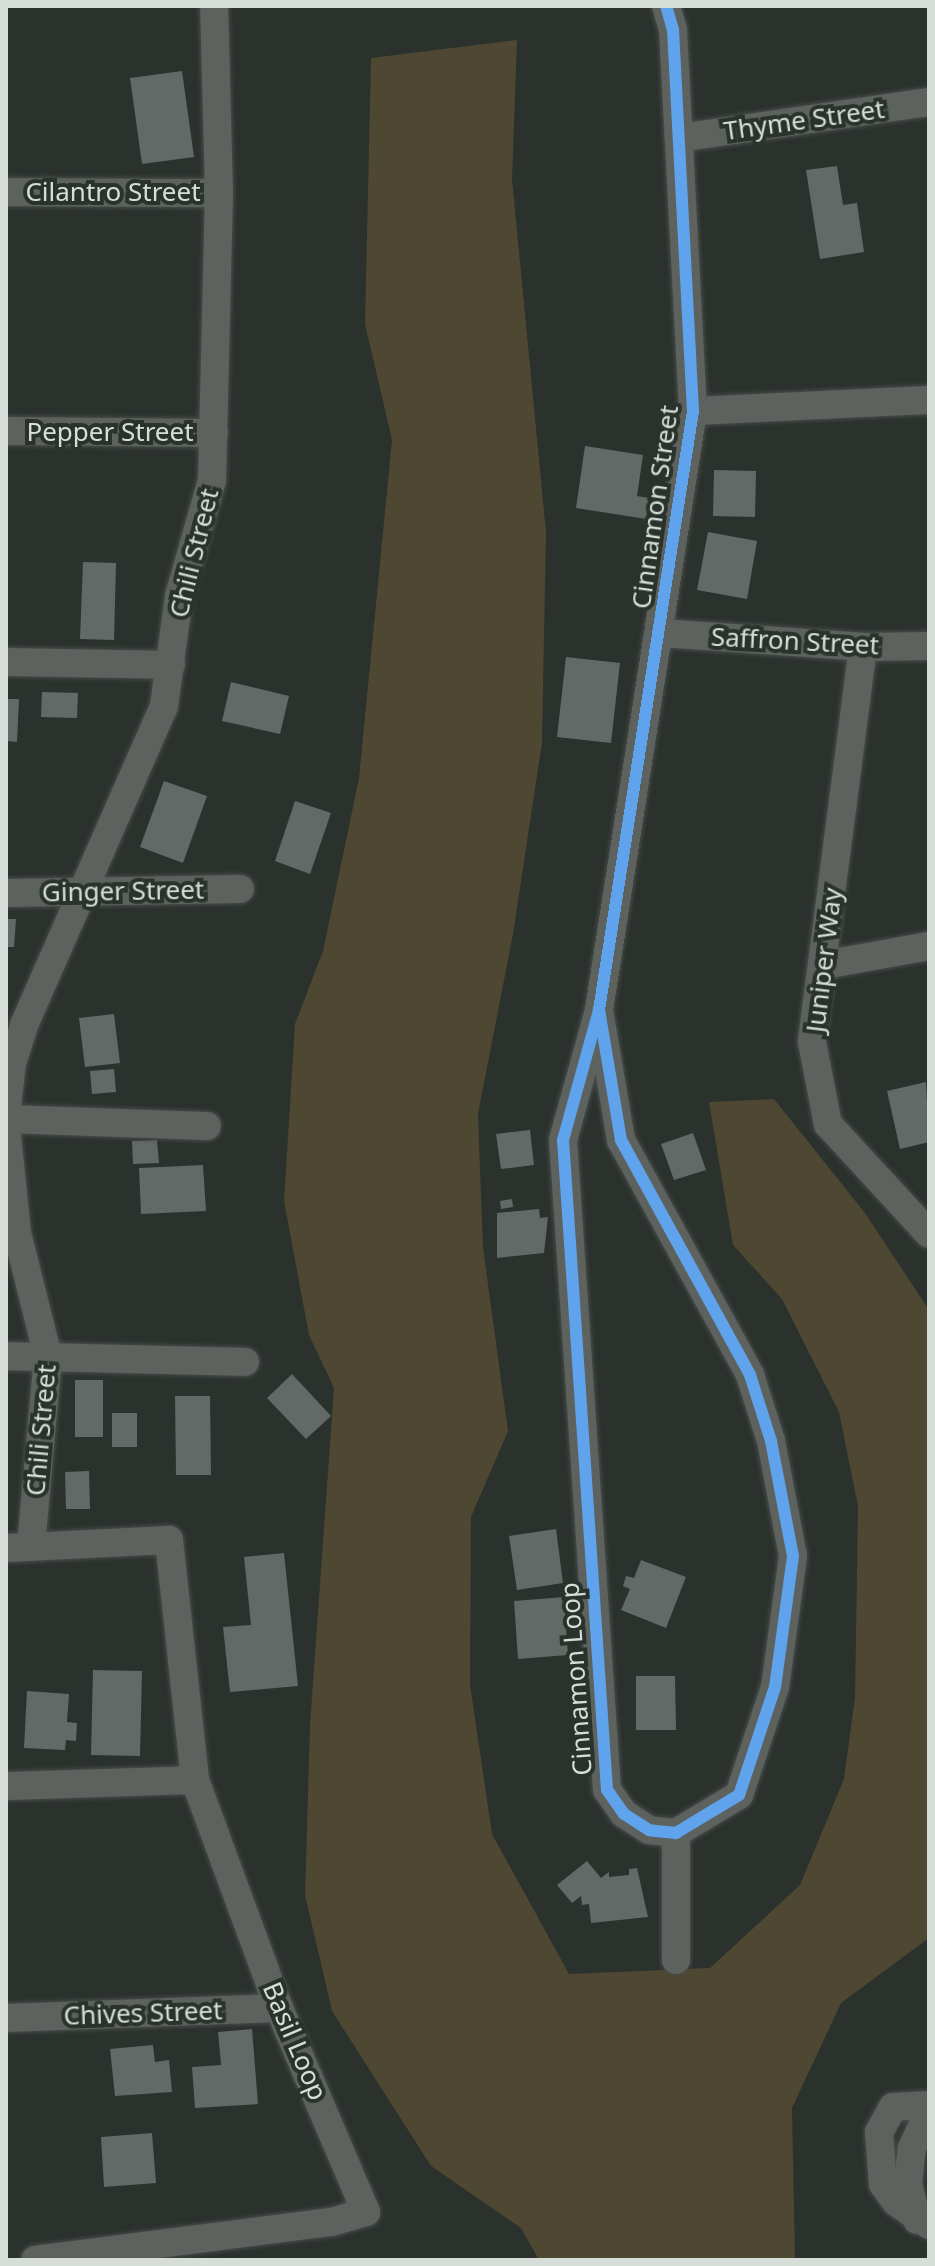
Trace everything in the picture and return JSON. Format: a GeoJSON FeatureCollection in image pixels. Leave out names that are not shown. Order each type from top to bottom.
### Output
{"type":"FeatureCollection","features":[{"type":"Feature","properties":{"kind":"street","name":"Chili Street"},"geometry":{"type":"LineString","coordinates":[[6,1117],[12,1063],[24,1025],[164,706],[179,596],[212,480],[219,193],[214,6]]}},
{"type":"Feature","properties":{"kind":"street","name":"Cinnamon Street"},"geometry":{"type":"LineString","coordinates":[[599,1010],[693,411],[673,30],[666,6]]}},
{"type":"Feature","properties":{"kind":"street","name":"Thyme Street"},"geometry":{"type":"LineString","coordinates":[[679,138],[929,102]]}},
{"type":"Feature","properties":{"kind":"street","name":"Cilantro Street"},"geometry":{"type":"LineString","coordinates":[[6,192],[219,193]]}},
{"type":"Feature","properties":{"kind":"street"},"geometry":{"type":"LineString","coordinates":[[693,411],[929,400]]}},
{"type":"Feature","properties":{"kind":"street","name":"Pepper Street"},"geometry":{"type":"LineString","coordinates":[[6,431],[214,433]]}},
{"type":"Feature","properties":{"kind":"street","name":"Saffron Street"},"geometry":{"type":"LineString","coordinates":[[660,633],[863,647],[929,646]]}},
{"type":"Feature","properties":{"kind":"street","name":"Juniper Way"},"geometry":{"type":"LineString","coordinates":[[863,647],[812,1042],[828,1124],[917,1204],[929,1234]]}},
{"type":"Feature","properties":{"kind":"street"},"geometry":{"type":"LineString","coordinates":[[6,662],[171,665]]}},
{"type":"Feature","properties":{"kind":"street","name":"Ginger Street"},"geometry":{"type":"LineString","coordinates":[[6,893],[240,889]]}},
{"type":"Feature","properties":{"kind":"street"},"geometry":{"type":"LineString","coordinates":[[824,965],[929,946]]}},
{"type":"Feature","properties":{"kind":"street"},"geometry":{"type":"LineString","coordinates":[[599,1010],[621,1140],[750,1375],[771,1441],[793,1556],[775,1687],[739,1795],[676,1833],[676,1960]]}},
{"type":"Feature","properties":{"kind":"street","name":"Cinnamon Loop"},"geometry":{"type":"LineString","coordinates":[[599,1010],[563,1140],[602,1761],[607,1790],[624,1814],[649,1830],[676,1833]]}},
{"type":"Feature","properties":{"kind":"street"},"geometry":{"type":"LineString","coordinates":[[6,1117],[207,1126]]}},
{"type":"Feature","properties":{"kind":"street","name":"Chili Street"},"geometry":{"type":"LineString","coordinates":[[6,1126],[17,1233],[48,1356],[19,1547]]}},
{"type":"Feature","properties":{"kind":"street"},"geometry":{"type":"LineString","coordinates":[[6,1356],[245,1362]]}},
{"type":"Feature","properties":{"kind":"street","name":"Basil Loop"},"geometry":{"type":"LineString","coordinates":[[19,1547],[169,1540],[195,1780],[279,2008],[366,2212],[331,2222],[35,2260]]}},
{"type":"Feature","properties":{"kind":"street"},"geometry":{"type":"LineString","coordinates":[[6,1786],[195,1780]]}},
{"type":"Feature","properties":{"kind":"street","name":"Chives Street"},"geometry":{"type":"LineString","coordinates":[[6,2018],[279,2008]]}},
{"type":"Feature","properties":{"kind":"street"},"geometry":{"type":"LineString","coordinates":[[923,2223],[883,2184],[879,2132],[893,2107],[929,2105]]}},
{"type":"Feature","properties":{"kind":"street"},"geometry":{"type":"LineString","coordinates":[[923,2223],[908,2184],[912,2148],[929,2112]]}},
{"type":"Feature","properties":{"kind":"shaded area"},"geometry":{"type":"Polygon","coordinates":[[[517,40],[512,179],[546,532],[542,743],[513,934],[478,1114],[483,1247],[508,1431],[471,1517],[470,1684],[492,1834],[569,1974],[710,1968],[800,1885],[844,1779],[855,1697],[858,1506],[839,1412],[782,1299],[733,1245],[709,1102],[774,1099],[865,1213],[929,1310],[929,1938],[841,2003],[792,2108],[795,2260],[539,2260],[521,2228],[431,2166],[332,2011],[305,1895],[310,1725],[334,1388],[309,1335],[284,1201],[295,1024],[323,951],[359,778],[392,440],[365,324],[371,58],[517,40]]]}},
{"type":"Feature","properties":{"kind":"building"},"geometry":{"type":"Polygon","coordinates":[[[182,71],[194,157],[142,164],[130,78],[182,71]]]}},
{"type":"Feature","properties":{"kind":"building"},"geometry":{"type":"Polygon","coordinates":[[[837,166],[843,205],[857,203],[864,252],[820,259],[806,170],[837,166]]]}},
{"type":"Feature","properties":{"kind":"building"},"geometry":{"type":"Polygon","coordinates":[[[585,446],[643,455],[637,496],[649,498],[646,519],[576,508],[585,446]]]}},
{"type":"Feature","properties":{"kind":"building"},"geometry":{"type":"Polygon","coordinates":[[[714,470],[756,471],[755,517],[713,516],[714,470]]]}},
{"type":"Feature","properties":{"kind":"building"},"geometry":{"type":"Polygon","coordinates":[[[708,532],[757,541],[747,599],[697,590],[708,532]]]}},
{"type":"Feature","properties":{"kind":"building"},"geometry":{"type":"Polygon","coordinates":[[[83,562],[116,563],[114,640],[80,639],[83,562]]]}},
{"type":"Feature","properties":{"kind":"building"},"geometry":{"type":"Polygon","coordinates":[[[566,657],[620,663],[611,743],[557,737],[566,657]]]}},
{"type":"Feature","properties":{"kind":"building"},"geometry":{"type":"Polygon","coordinates":[[[231,682],[289,696],[280,734],[222,721],[231,682]]]}},
{"type":"Feature","properties":{"kind":"building"},"geometry":{"type":"Polygon","coordinates":[[[42,692],[78,693],[77,718],[41,717],[42,692]]]}},
{"type":"Feature","properties":{"kind":"building"},"geometry":{"type":"Polygon","coordinates":[[[6,699],[19,699],[17,742],[6,741],[6,699]]]}},
{"type":"Feature","properties":{"kind":"building"},"geometry":{"type":"Polygon","coordinates":[[[164,781],[207,796],[183,863],[140,847],[164,781]]]}},
{"type":"Feature","properties":{"kind":"building"},"geometry":{"type":"Polygon","coordinates":[[[295,801],[331,813],[310,874],[275,861],[295,801]]]}},
{"type":"Feature","properties":{"kind":"building"},"geometry":{"type":"Polygon","coordinates":[[[6,919],[16,919],[14,947],[6,947],[6,919]]]}},
{"type":"Feature","properties":{"kind":"building"},"geometry":{"type":"Polygon","coordinates":[[[114,1014],[120,1063],[85,1067],[79,1018],[114,1014]]]}},
{"type":"Feature","properties":{"kind":"building"},"geometry":{"type":"Polygon","coordinates":[[[114,1069],[116,1092],[92,1094],[90,1071],[114,1069]]]}},
{"type":"Feature","properties":{"kind":"building"},"geometry":{"type":"Polygon","coordinates":[[[926,1082],[929,1142],[900,1149],[887,1091],[926,1082]]]}},
{"type":"Feature","properties":{"kind":"building"},"geometry":{"type":"Polygon","coordinates":[[[530,1130],[534,1165],[501,1169],[496,1134],[530,1130]]]}},
{"type":"Feature","properties":{"kind":"building"},"geometry":{"type":"Polygon","coordinates":[[[693,1133],[706,1170],[674,1180],[661,1144],[693,1133]]]}},
{"type":"Feature","properties":{"kind":"building"},"geometry":{"type":"Polygon","coordinates":[[[157,1140],[159,1163],[133,1164],[132,1141],[157,1140]]]}},
{"type":"Feature","properties":{"kind":"building"},"geometry":{"type":"Polygon","coordinates":[[[203,1165],[206,1211],[141,1214],[139,1168],[203,1165]]]}},
{"type":"Feature","properties":{"kind":"building"},"geometry":{"type":"Polygon","coordinates":[[[512,1199],[513,1207],[501,1209],[500,1201],[512,1199]]]}},
{"type":"Feature","properties":{"kind":"building"},"geometry":{"type":"Polygon","coordinates":[[[539,1209],[540,1218],[548,1217],[544,1253],[497,1258],[497,1213],[539,1209]]]}},
{"type":"Feature","properties":{"kind":"building"},"geometry":{"type":"Polygon","coordinates":[[[292,1374],[331,1416],[306,1439],[267,1398],[292,1374]]]}},
{"type":"Feature","properties":{"kind":"building"},"geometry":{"type":"Polygon","coordinates":[[[75,1380],[103,1380],[103,1437],[75,1437],[75,1380]]]}},
{"type":"Feature","properties":{"kind":"building"},"geometry":{"type":"Polygon","coordinates":[[[175,1396],[210,1396],[211,1475],[176,1475],[175,1396]]]}},
{"type":"Feature","properties":{"kind":"building"},"geometry":{"type":"Polygon","coordinates":[[[112,1413],[137,1413],[137,1447],[112,1447],[112,1413]]]}},
{"type":"Feature","properties":{"kind":"building"},"geometry":{"type":"Polygon","coordinates":[[[89,1471],[90,1509],[66,1509],[65,1472],[89,1471]]]}},
{"type":"Feature","properties":{"kind":"building"},"geometry":{"type":"Polygon","coordinates":[[[556,1529],[563,1583],[517,1590],[509,1536],[556,1529]]]}},
{"type":"Feature","properties":{"kind":"building"},"geometry":{"type":"Polygon","coordinates":[[[284,1553],[298,1686],[230,1692],[223,1627],[251,1625],[244,1557],[284,1553]]]}},
{"type":"Feature","properties":{"kind":"building"},"geometry":{"type":"Polygon","coordinates":[[[641,1560],[686,1577],[666,1628],[621,1610],[630,1589],[623,1586],[626,1576],[634,1578],[641,1560]]]}},
{"type":"Feature","properties":{"kind":"building"},"geometry":{"type":"Polygon","coordinates":[[[564,1597],[568,1655],[518,1659],[514,1601],[564,1597]]]}},
{"type":"Feature","properties":{"kind":"building"},"geometry":{"type":"Polygon","coordinates":[[[93,1670],[142,1671],[140,1756],[91,1755],[93,1670]]]}},
{"type":"Feature","properties":{"kind":"building"},"geometry":{"type":"Polygon","coordinates":[[[636,1676],[675,1676],[676,1730],[636,1730],[636,1676]]]}},
{"type":"Feature","properties":{"kind":"building"},"geometry":{"type":"Polygon","coordinates":[[[27,1691],[69,1694],[67,1722],[77,1723],[76,1741],[66,1740],[65,1750],[24,1748],[27,1691]]]}},
{"type":"Feature","properties":{"kind":"building"},"geometry":{"type":"Polygon","coordinates":[[[587,1861],[601,1878],[609,1872],[609,1877],[629,1875],[629,1869],[637,1868],[648,1917],[591,1923],[589,1904],[582,1905],[581,1896],[572,1903],[557,1885],[587,1861]]]}},
{"type":"Feature","properties":{"kind":"building"},"geometry":{"type":"Polygon","coordinates":[[[252,2029],[258,2104],[195,2108],[192,2067],[221,2065],[218,2032],[252,2029]]]}},
{"type":"Feature","properties":{"kind":"building"},"geometry":{"type":"Polygon","coordinates":[[[153,2045],[155,2062],[169,2060],[172,2092],[115,2096],[110,2049],[153,2045]]]}},
{"type":"Feature","properties":{"kind":"building"},"geometry":{"type":"Polygon","coordinates":[[[152,2133],[156,2183],[104,2187],[101,2137],[152,2133]]]}},
{"type":"Feature","properties":{"kind":"cycle path"},"geometry":{"type":"LineString","coordinates":[[599,1010],[621,1140],[750,1375],[771,1441],[793,1556],[775,1687],[739,1795],[676,1833],[649,1830],[624,1814],[607,1790],[563,1140],[599,1010],[693,411],[673,30],[666,6]]}}]}
